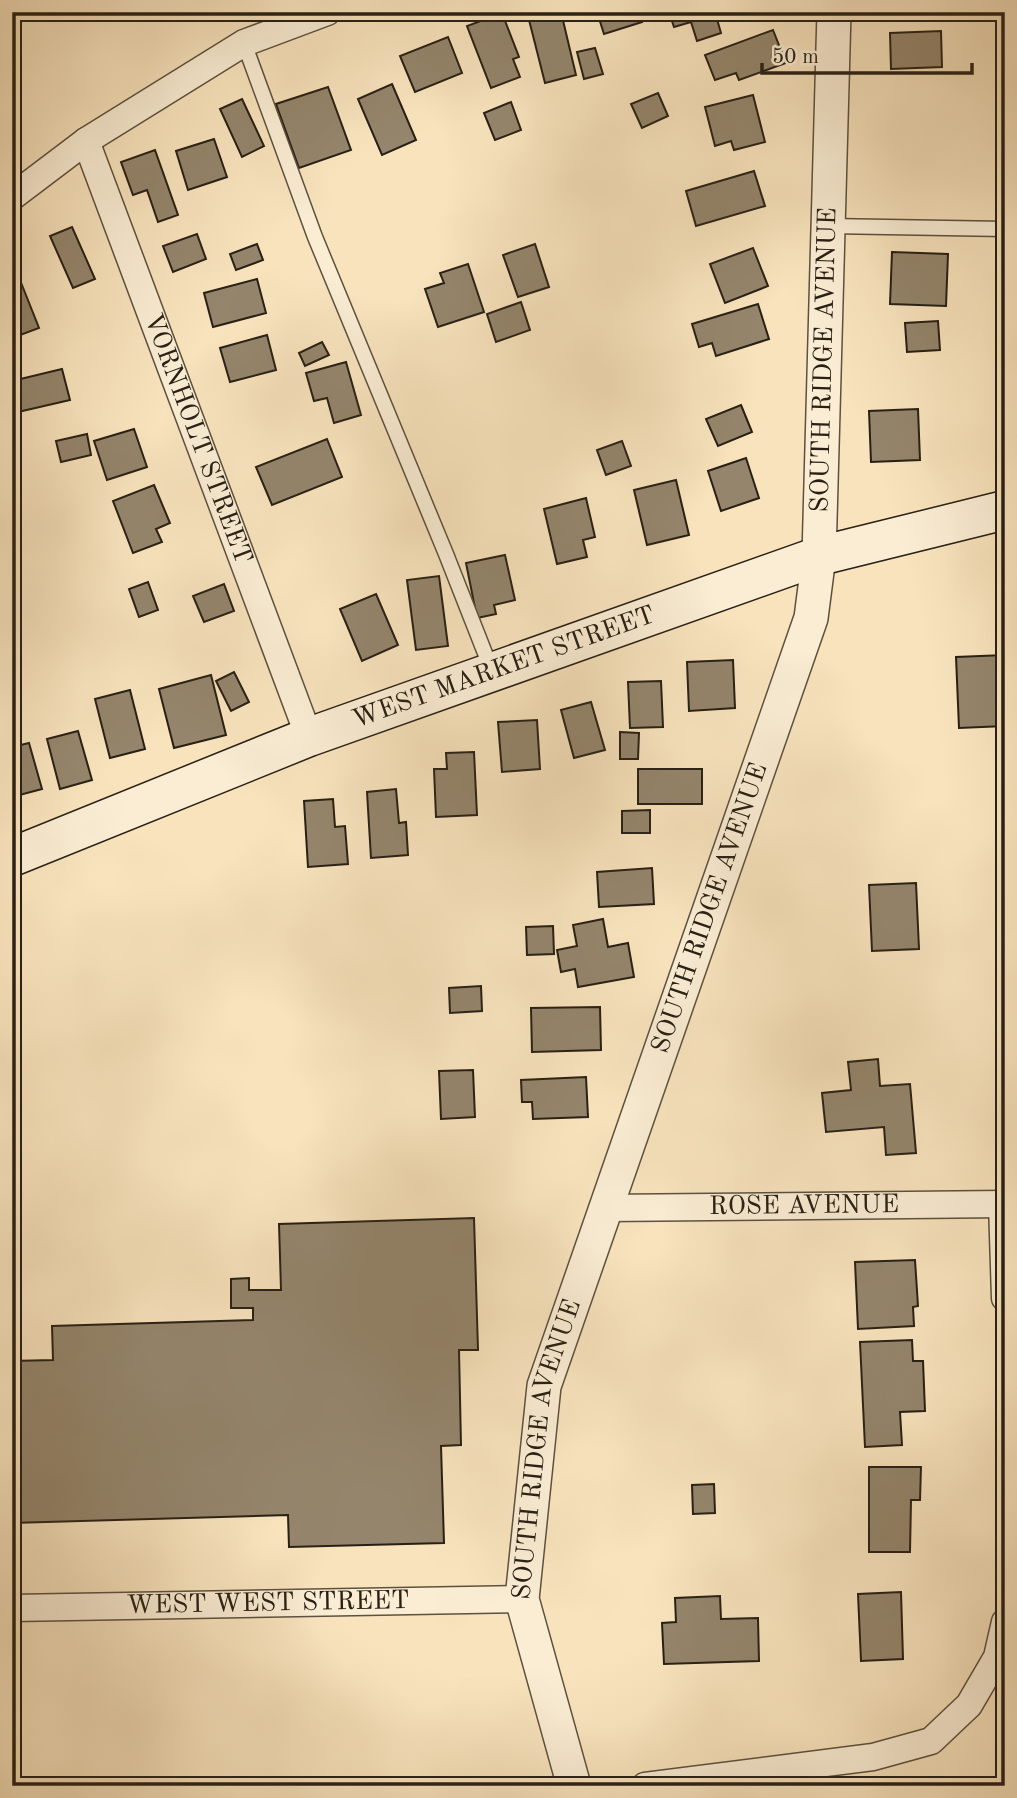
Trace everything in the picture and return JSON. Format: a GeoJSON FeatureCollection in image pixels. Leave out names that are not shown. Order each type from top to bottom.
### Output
{"type":"FeatureCollection","features":[{"type":"Feature","properties":{"kind":"main road","name":"WEST MARKET STREET"},"geometry":{"type":"LineString","coordinates":[[12,858],[309,737],[819,556],[1005,510]]}},
{"type":"Feature","properties":{"kind":"street"},"geometry":{"type":"LineString","coordinates":[[12,197],[86,141],[244,43],[327,12]]}},
{"type":"Feature","properties":{"kind":"street","name":"SOUTH RIDGE AVENUE"},"geometry":{"type":"LineString","coordinates":[[574,1786],[522,1599],[544,1386],[811,618],[819,556],[834,12]]}},
{"type":"Feature","properties":{"kind":"street","name":"VORNHOLT STREET"},"geometry":{"type":"LineString","coordinates":[[86,141],[309,737]]}},
{"type":"Feature","properties":{"kind":"street"},"geometry":{"type":"LineString","coordinates":[[1003,1204],[1005,1298]]}},
{"type":"Feature","properties":{"kind":"street","name":"ROSE AVENUE"},"geometry":{"type":"LineString","coordinates":[[607,1208],[1003,1204]]}},
{"type":"Feature","properties":{"kind":"street","name":"WEST WEST STREET"},"geometry":{"type":"LineString","coordinates":[[12,1608],[522,1599]]}},
{"type":"Feature","properties":{"kind":"street"},"geometry":{"type":"LineString","coordinates":[[645,1786],[873,1756],[931,1741],[969,1705],[997,1657],[1005,1622]]}},
{"type":"Feature","properties":{"kind":"lane"},"geometry":{"type":"LineString","coordinates":[[244,43],[315,237],[492,672]]}},
{"type":"Feature","properties":{"kind":"lane"},"geometry":{"type":"LineString","coordinates":[[828,226],[1005,229]]}},
{"type":"Feature","properties":{"kind":"building"},"geometry":{"type":"Polygon","coordinates":[[[527,12],[561,12],[576,75],[545,83],[527,12]]]}},
{"type":"Feature","properties":{"kind":"building"},"geometry":{"type":"Polygon","coordinates":[[[597,12],[639,12],[642,22],[604,34],[597,12]]]}},
{"type":"Feature","properties":{"kind":"building"},"geometry":{"type":"Polygon","coordinates":[[[669,12],[715,12],[721,33],[697,41],[691,22],[674,27],[669,12]]]}},
{"type":"Feature","properties":{"kind":"building"},"geometry":{"type":"Polygon","coordinates":[[[502,13],[519,57],[513,59],[520,77],[491,88],[467,26],[502,13]]]}},
{"type":"Feature","properties":{"kind":"building"},"geometry":{"type":"Polygon","coordinates":[[[773,30],[786,63],[739,80],[736,73],[715,80],[705,55],[773,30]]]}},
{"type":"Feature","properties":{"kind":"building"},"geometry":{"type":"Polygon","coordinates":[[[941,31],[942,67],[891,69],[890,33],[941,31]]]}},
{"type":"Feature","properties":{"kind":"building"},"geometry":{"type":"Polygon","coordinates":[[[448,37],[462,73],[415,92],[400,56],[448,37]]]}},
{"type":"Feature","properties":{"kind":"building"},"geometry":{"type":"Polygon","coordinates":[[[595,48],[603,74],[584,79],[577,52],[595,48]]]}},
{"type":"Feature","properties":{"kind":"building"},"geometry":{"type":"Polygon","coordinates":[[[392,84],[416,140],[382,155],[358,99],[392,84]]]}},
{"type":"Feature","properties":{"kind":"building"},"geometry":{"type":"Polygon","coordinates":[[[328,87],[351,150],[299,168],[276,104],[328,87]]]}},
{"type":"Feature","properties":{"kind":"building"},"geometry":{"type":"Polygon","coordinates":[[[658,93],[668,116],[642,128],[631,104],[658,93]]]}},
{"type":"Feature","properties":{"kind":"building"},"geometry":{"type":"Polygon","coordinates":[[[753,95],[765,142],[734,150],[731,141],[715,146],[705,107],[753,95]]]}},
{"type":"Feature","properties":{"kind":"building"},"geometry":{"type":"Polygon","coordinates":[[[242,99],[264,146],[242,157],[220,109],[242,99]]]}},
{"type":"Feature","properties":{"kind":"building"},"geometry":{"type":"Polygon","coordinates":[[[511,102],[521,130],[495,140],[484,113],[511,102]]]}},
{"type":"Feature","properties":{"kind":"building"},"geometry":{"type":"Polygon","coordinates":[[[214,139],[227,177],[188,190],[176,151],[214,139]]]}},
{"type":"Feature","properties":{"kind":"building"},"geometry":{"type":"Polygon","coordinates":[[[155,150],[178,215],[158,222],[147,190],[133,195],[121,162],[155,150]]]}},
{"type":"Feature","properties":{"kind":"building"},"geometry":{"type":"Polygon","coordinates":[[[754,171],[765,206],[696,226],[686,191],[754,171]]]}},
{"type":"Feature","properties":{"kind":"building"},"geometry":{"type":"Polygon","coordinates":[[[72,227],[95,279],[73,288],[50,236],[72,227]]]}},
{"type":"Feature","properties":{"kind":"building"},"geometry":{"type":"Polygon","coordinates":[[[197,234],[206,259],[173,272],[163,246],[197,234]]]}},
{"type":"Feature","properties":{"kind":"building"},"geometry":{"type":"Polygon","coordinates":[[[257,244],[263,260],[236,270],[230,254],[257,244]]]}},
{"type":"Feature","properties":{"kind":"building"},"geometry":{"type":"Polygon","coordinates":[[[535,244],[549,287],[518,297],[503,255],[535,244]]]}},
{"type":"Feature","properties":{"kind":"building"},"geometry":{"type":"Polygon","coordinates":[[[753,248],[768,286],[725,303],[710,264],[753,248]]]}},
{"type":"Feature","properties":{"kind":"building"},"geometry":{"type":"Polygon","coordinates":[[[892,252],[948,254],[946,306],[890,304],[892,252]]]}},
{"type":"Feature","properties":{"kind":"building"},"geometry":{"type":"Polygon","coordinates":[[[468,264],[484,312],[438,327],[425,289],[444,283],[440,273],[468,264]]]}},
{"type":"Feature","properties":{"kind":"building"},"geometry":{"type":"Polygon","coordinates":[[[16,270],[39,328],[12,338],[12,271],[16,270]]]}},
{"type":"Feature","properties":{"kind":"building"},"geometry":{"type":"Polygon","coordinates":[[[257,279],[266,313],[213,327],[204,293],[257,279]]]}},
{"type":"Feature","properties":{"kind":"building"},"geometry":{"type":"Polygon","coordinates":[[[521,302],[530,330],[496,342],[487,314],[521,302]]]}},
{"type":"Feature","properties":{"kind":"building"},"geometry":{"type":"Polygon","coordinates":[[[758,304],[769,339],[716,356],[712,343],[699,347],[692,324],[758,304]]]}},
{"type":"Feature","properties":{"kind":"building"},"geometry":{"type":"Polygon","coordinates":[[[938,321],[940,350],[907,352],[905,323],[938,321]]]}},
{"type":"Feature","properties":{"kind":"building"},"geometry":{"type":"Polygon","coordinates":[[[267,335],[276,370],[230,382],[220,348],[267,335]]]}},
{"type":"Feature","properties":{"kind":"building"},"geometry":{"type":"Polygon","coordinates":[[[322,342],[329,355],[305,366],[299,353],[322,342]]]}},
{"type":"Feature","properties":{"kind":"building"},"geometry":{"type":"Polygon","coordinates":[[[346,362],[361,415],[334,423],[327,398],[314,401],[306,373],[346,362]]]}},
{"type":"Feature","properties":{"kind":"building"},"geometry":{"type":"Polygon","coordinates":[[[62,369],[70,400],[18,412],[12,381],[62,369]]]}},
{"type":"Feature","properties":{"kind":"building"},"geometry":{"type":"Polygon","coordinates":[[[741,405],[752,432],[718,446],[706,419],[741,405]]]}},
{"type":"Feature","properties":{"kind":"building"},"geometry":{"type":"Polygon","coordinates":[[[918,409],[920,460],[871,462],[869,411],[918,409]]]}},
{"type":"Feature","properties":{"kind":"building"},"geometry":{"type":"Polygon","coordinates":[[[134,429],[147,467],[107,480],[94,441],[134,429]]]}},
{"type":"Feature","properties":{"kind":"building"},"geometry":{"type":"Polygon","coordinates":[[[87,434],[91,455],[61,462],[56,441],[87,434]]]}},
{"type":"Feature","properties":{"kind":"building"},"geometry":{"type":"Polygon","coordinates":[[[327,439],[342,477],[272,505],[256,467],[327,439]]]}},
{"type":"Feature","properties":{"kind":"building"},"geometry":{"type":"Polygon","coordinates":[[[622,441],[631,466],[606,475],[597,450],[622,441]]]}},
{"type":"Feature","properties":{"kind":"building"},"geometry":{"type":"Polygon","coordinates":[[[746,458],[759,498],[721,511],[708,471],[746,458]]]}},
{"type":"Feature","properties":{"kind":"building"},"geometry":{"type":"Polygon","coordinates":[[[676,480],[689,535],[647,545],[634,490],[676,480]]]}},
{"type":"Feature","properties":{"kind":"building"},"geometry":{"type":"Polygon","coordinates":[[[154,485],[170,523],[156,529],[162,542],[133,553],[113,501],[154,485]]]}},
{"type":"Feature","properties":{"kind":"building"},"geometry":{"type":"Polygon","coordinates":[[[586,498],[595,537],[583,540],[587,557],[557,564],[544,509],[586,498]]]}},
{"type":"Feature","properties":{"kind":"building"},"geometry":{"type":"Polygon","coordinates":[[[505,555],[515,600],[494,605],[496,614],[477,618],[466,563],[505,555]]]}},
{"type":"Feature","properties":{"kind":"building"},"geometry":{"type":"Polygon","coordinates":[[[439,576],[448,646],[416,650],[407,580],[439,576]]]}},
{"type":"Feature","properties":{"kind":"building"},"geometry":{"type":"Polygon","coordinates":[[[148,582],[158,610],[139,617],[129,589],[148,582]]]}},
{"type":"Feature","properties":{"kind":"building"},"geometry":{"type":"Polygon","coordinates":[[[224,584],[234,611],[204,622],[193,596],[224,584]]]}},
{"type":"Feature","properties":{"kind":"building"},"geometry":{"type":"Polygon","coordinates":[[[376,594],[398,645],[362,661],[340,609],[376,594]]]}},
{"type":"Feature","properties":{"kind":"building"},"geometry":{"type":"Polygon","coordinates":[[[1005,655],[1005,726],[959,728],[956,657],[1005,655]]]}},
{"type":"Feature","properties":{"kind":"building"},"geometry":{"type":"Polygon","coordinates":[[[733,660],[735,708],[689,711],[687,662],[733,660]]]}},
{"type":"Feature","properties":{"kind":"building"},"geometry":{"type":"Polygon","coordinates":[[[234,672],[249,702],[231,711],[216,681],[234,672]]]}},
{"type":"Feature","properties":{"kind":"building"},"geometry":{"type":"Polygon","coordinates":[[[211,675],[226,735],[174,748],[159,689],[211,675]]]}},
{"type":"Feature","properties":{"kind":"building"},"geometry":{"type":"Polygon","coordinates":[[[661,681],[663,727],[630,728],[628,682],[661,681]]]}},
{"type":"Feature","properties":{"kind":"building"},"geometry":{"type":"Polygon","coordinates":[[[130,690],[145,749],[110,758],[95,699],[130,690]]]}},
{"type":"Feature","properties":{"kind":"building"},"geometry":{"type":"Polygon","coordinates":[[[591,702],[605,750],[574,758],[561,710],[591,702]]]}},
{"type":"Feature","properties":{"kind":"building"},"geometry":{"type":"Polygon","coordinates":[[[537,720],[540,769],[502,772],[498,722],[537,720]]]}},
{"type":"Feature","properties":{"kind":"building"},"geometry":{"type":"Polygon","coordinates":[[[78,731],[92,780],[60,789],[47,739],[78,731]]]}},
{"type":"Feature","properties":{"kind":"building"},"geometry":{"type":"Polygon","coordinates":[[[620,732],[639,733],[638,759],[620,759],[620,732]]]}},
{"type":"Feature","properties":{"kind":"building"},"geometry":{"type":"Polygon","coordinates":[[[29,743],[42,789],[12,797],[12,747],[29,743]]]}},
{"type":"Feature","properties":{"kind":"building"},"geometry":{"type":"Polygon","coordinates":[[[474,752],[477,815],[436,817],[434,769],[447,769],[446,753],[474,752]]]}},
{"type":"Feature","properties":{"kind":"building"},"geometry":{"type":"Polygon","coordinates":[[[638,769],[702,769],[702,804],[638,804],[638,769]]]}},
{"type":"Feature","properties":{"kind":"building"},"geometry":{"type":"Polygon","coordinates":[[[396,789],[399,823],[406,822],[408,855],[371,858],[367,792],[396,789]]]}},
{"type":"Feature","properties":{"kind":"building"},"geometry":{"type":"Polygon","coordinates":[[[333,799],[335,827],[345,826],[348,864],[308,867],[304,801],[333,799]]]}},
{"type":"Feature","properties":{"kind":"building"},"geometry":{"type":"Polygon","coordinates":[[[650,810],[650,833],[622,833],[622,811],[650,810]]]}},
{"type":"Feature","properties":{"kind":"building"},"geometry":{"type":"Polygon","coordinates":[[[652,868],[654,904],[599,907],[597,872],[652,868]]]}},
{"type":"Feature","properties":{"kind":"building"},"geometry":{"type":"Polygon","coordinates":[[[916,883],[919,949],[872,951],[869,885],[916,883]]]}},
{"type":"Feature","properties":{"kind":"building"},"geometry":{"type":"Polygon","coordinates":[[[603,919],[608,947],[628,943],[634,977],[578,987],[575,969],[561,972],[557,950],[577,946],[573,925],[603,919]]]}},
{"type":"Feature","properties":{"kind":"building"},"geometry":{"type":"Polygon","coordinates":[[[553,926],[554,954],[527,955],[526,927],[553,926]]]}},
{"type":"Feature","properties":{"kind":"building"},"geometry":{"type":"Polygon","coordinates":[[[481,986],[482,1011],[450,1013],[449,988],[481,986]]]}},
{"type":"Feature","properties":{"kind":"building"},"geometry":{"type":"Polygon","coordinates":[[[600,1007],[601,1050],[532,1052],[531,1008],[600,1007]]]}},
{"type":"Feature","properties":{"kind":"building"},"geometry":{"type":"Polygon","coordinates":[[[878,1059],[880,1086],[910,1084],[916,1153],[886,1155],[884,1127],[826,1132],[822,1093],[851,1090],[848,1062],[878,1059]]]}},
{"type":"Feature","properties":{"kind":"building"},"geometry":{"type":"Polygon","coordinates":[[[473,1070],[475,1117],[441,1119],[439,1071],[473,1070]]]}},
{"type":"Feature","properties":{"kind":"building"},"geometry":{"type":"Polygon","coordinates":[[[586,1077],[588,1117],[533,1119],[532,1102],[522,1102],[521,1080],[586,1077]]]}},
{"type":"Feature","properties":{"kind":"building"},"geometry":{"type":"Polygon","coordinates":[[[474,1218],[478,1350],[459,1350],[461,1445],[441,1446],[444,1543],[289,1547],[288,1515],[12,1523],[12,1361],[53,1360],[52,1326],[253,1320],[253,1308],[231,1308],[231,1279],[249,1278],[249,1290],[281,1290],[279,1224],[474,1218]]]}},
{"type":"Feature","properties":{"kind":"building"},"geometry":{"type":"Polygon","coordinates":[[[915,1260],[918,1306],[913,1307],[914,1326],[858,1329],[855,1262],[915,1260]]]}},
{"type":"Feature","properties":{"kind":"building"},"geometry":{"type":"Polygon","coordinates":[[[912,1340],[913,1361],[923,1361],[925,1411],[900,1412],[902,1445],[865,1447],[860,1342],[912,1340]]]}},
{"type":"Feature","properties":{"kind":"building"},"geometry":{"type":"Polygon","coordinates":[[[869,1467],[921,1467],[920,1500],[911,1500],[910,1552],[869,1552],[869,1467]]]}},
{"type":"Feature","properties":{"kind":"building"},"geometry":{"type":"Polygon","coordinates":[[[714,1484],[715,1513],[693,1514],[692,1485],[714,1484]]]}},
{"type":"Feature","properties":{"kind":"building"},"geometry":{"type":"Polygon","coordinates":[[[901,1592],[903,1659],[861,1661],[858,1594],[901,1592]]]}},
{"type":"Feature","properties":{"kind":"building"},"geometry":{"type":"Polygon","coordinates":[[[720,1596],[721,1619],[758,1618],[759,1661],[664,1664],[662,1623],[676,1622],[675,1598],[720,1596]]]}}]}
